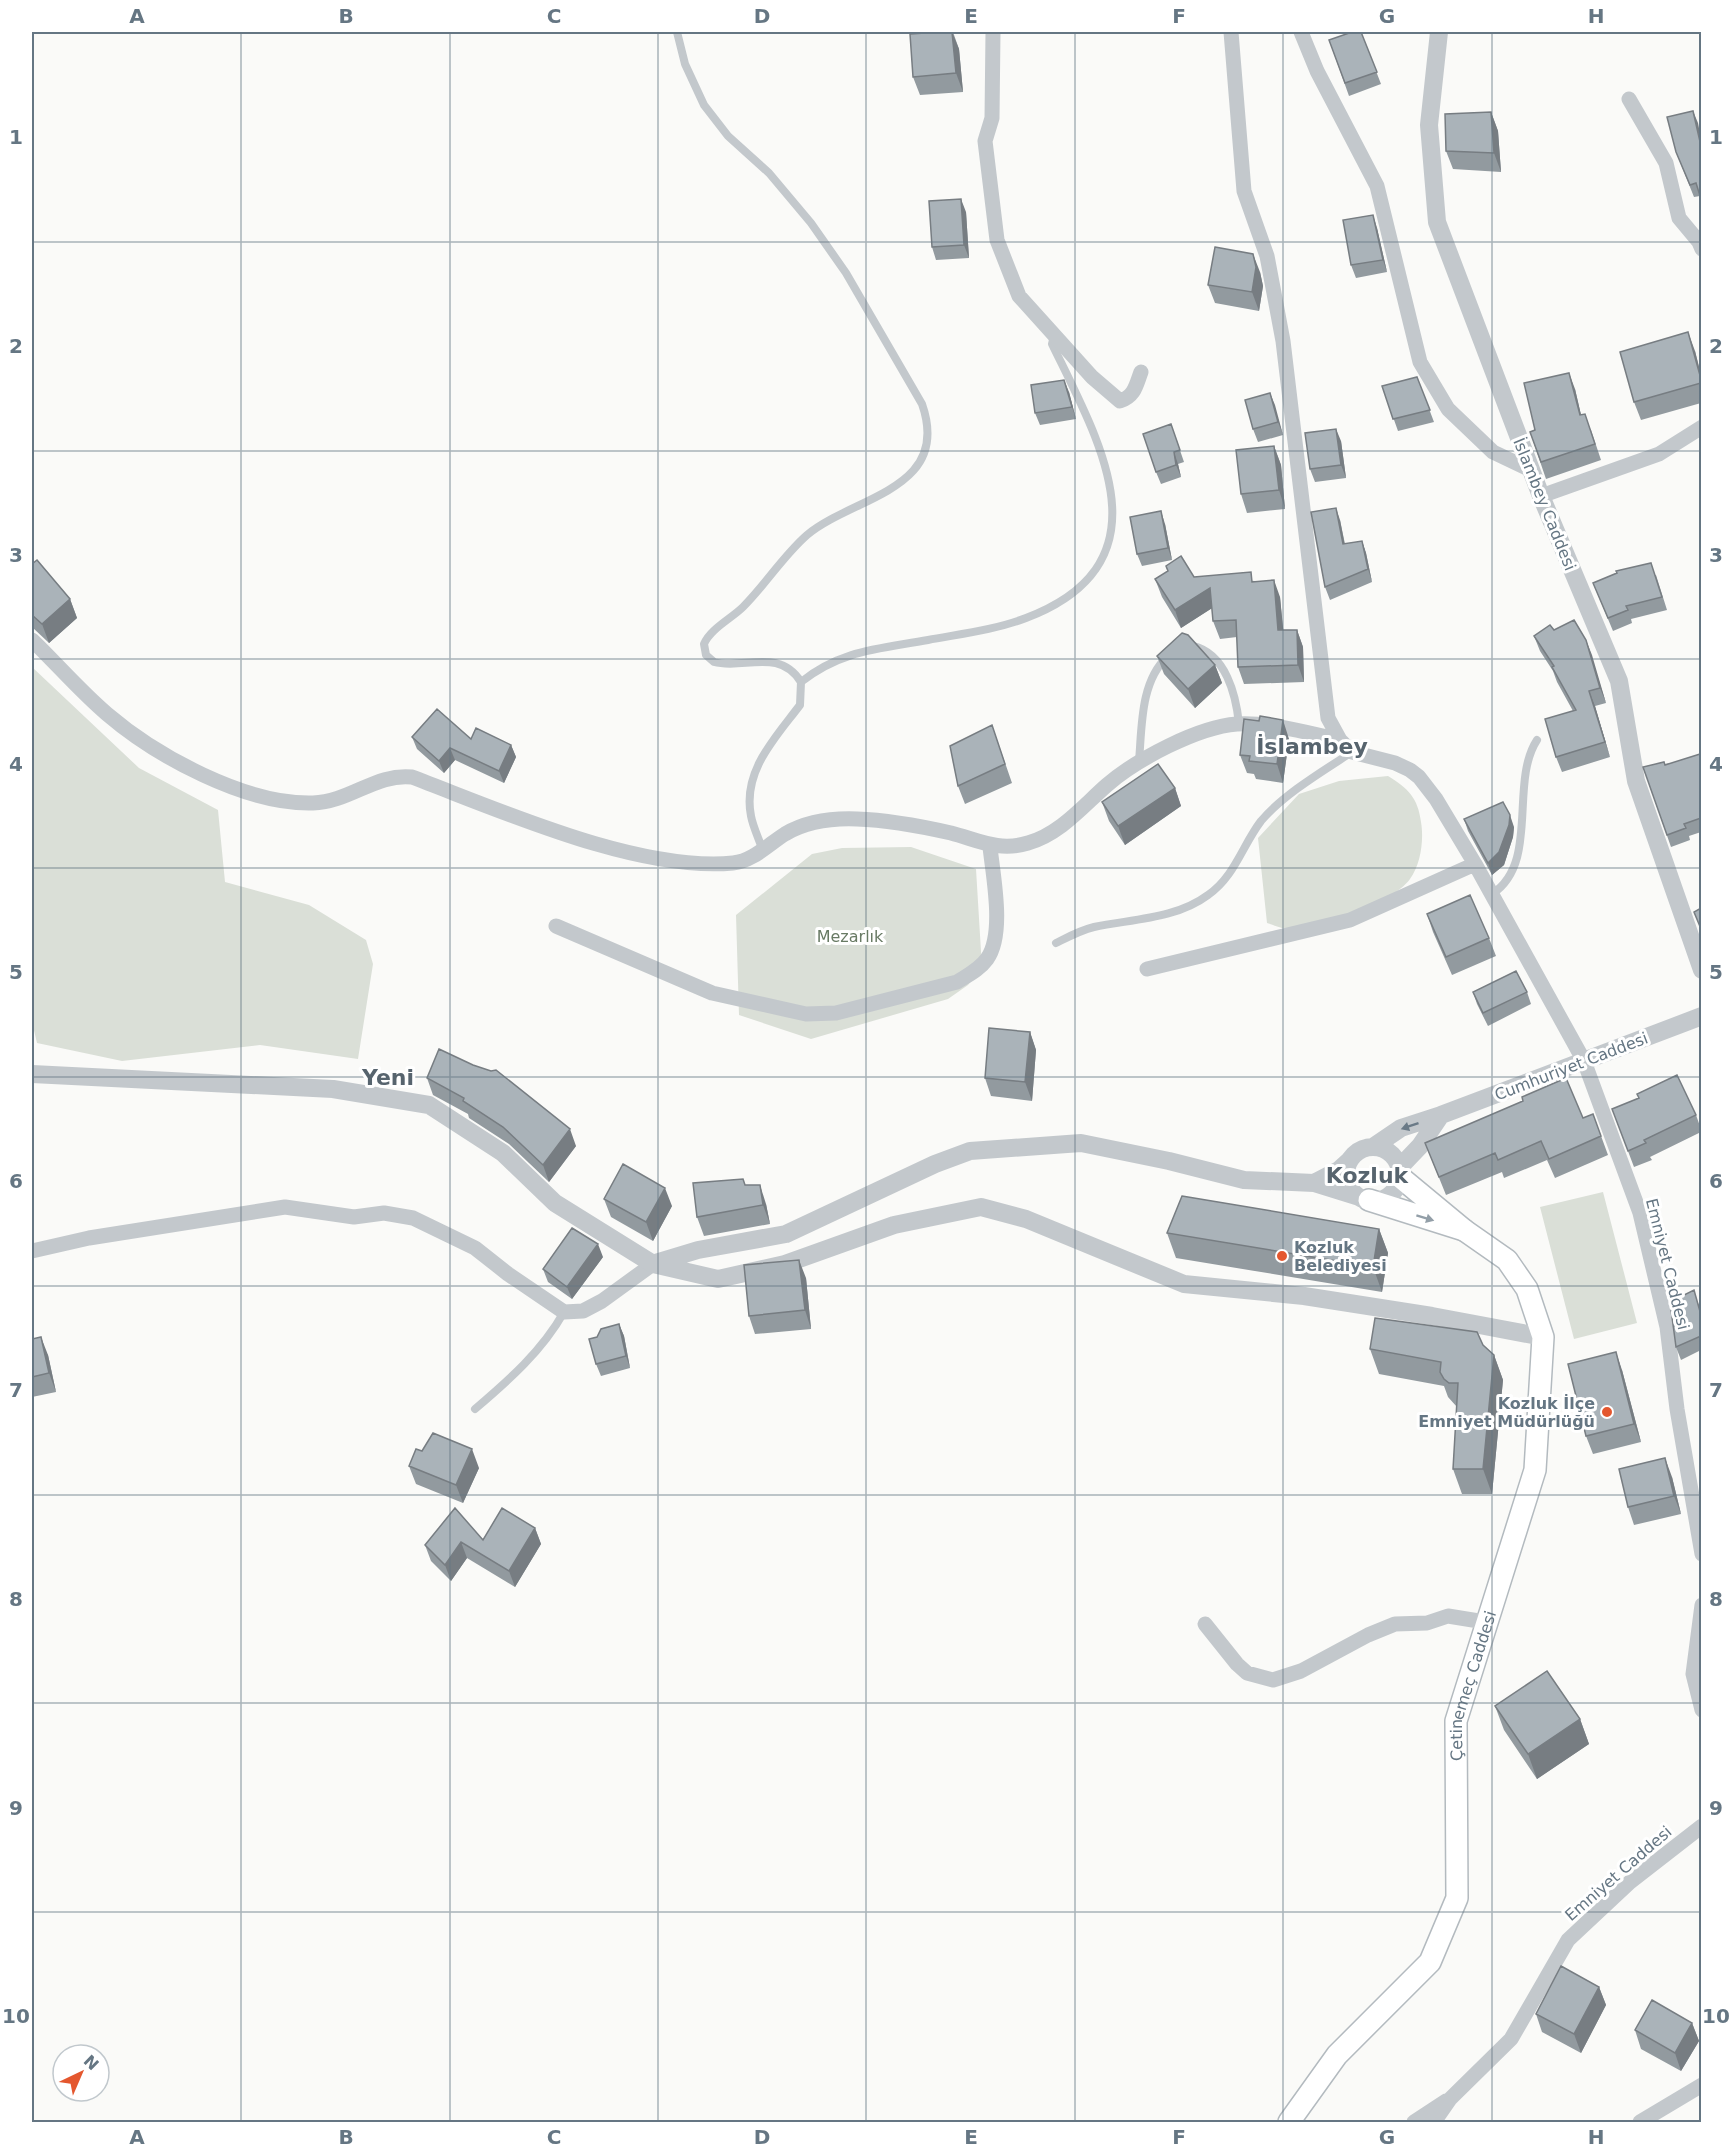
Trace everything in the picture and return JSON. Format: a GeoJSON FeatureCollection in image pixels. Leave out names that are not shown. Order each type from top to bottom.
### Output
{"type":"FeatureCollection","features":[{"type":"Feature","properties":{"kind":"main road","name":"Çetinemeç Caddesi"},"geometry":{"type":"LineString","coordinates":[[1289,2122],[1337,2055],[1430,1962],[1456,1898],[1456,1721],[1485,1622],[1535,1470],[1543,1337],[1527,1289],[1507,1260],[1464,1230],[1400,1172]]}},
{"type":"Feature","properties":{"kind":"main road","name":"Çetinemeç Caddesi"},"geometry":{"type":"LineString","coordinates":[[1364,1199],[1464,1230]]}},
{"type":"Feature","properties":{"kind":"street"},"geometry":{"type":"LineString","coordinates":[[993,32],[992,118],[985,141],[997,240],[1019,296],[1092,377],[1120,401],[1130,398],[1141,372]]}},
{"type":"Feature","properties":{"kind":"street"},"geometry":{"type":"LineString","coordinates":[[1231,32],[1244,190],[1267,256],[1281,330],[1328,718],[1340,740],[1352,752]]}},
{"type":"Feature","properties":{"kind":"street"},"geometry":{"type":"LineString","coordinates":[[1301,32],[1317,71],[1377,186],[1420,362],[1448,410],[1493,452],[1531,470]]}},
{"type":"Feature","properties":{"kind":"street","name":"İslambey Caddesi"},"geometry":{"type":"LineString","coordinates":[[1439,32],[1429,125],[1437,222],[1541,496],[1618,681],[1636,781],[1701,970]]}},
{"type":"Feature","properties":{"kind":"street"},"geometry":{"type":"LineString","coordinates":[[1629,99],[1666,163],[1678,218],[1699,242],[1701,249]]}},
{"type":"Feature","properties":{"kind":"street"},"geometry":{"type":"LineString","coordinates":[[1541,496],[1659,454],[1701,427]]}},
{"type":"Feature","properties":{"kind":"street"},"geometry":{"type":"LineString","coordinates":[[32,640],[106,713],[145,743],[214,779],[260,795],[298,803],[327,802],[355,794],[382,779],[412,777],[588,842],[689,863],[736,863],[763,851],[787,833],[825,819],[899,822],[953,834],[990,847],[1028,843],[1057,830],[1123,771],[1202,732],[1239,724],[1286,729],[1340,740]]}},
{"type":"Feature","properties":{"kind":"street","name":"Emniyet Caddesi"},"geometry":{"type":"LineString","coordinates":[[1352,752],[1395,763],[1419,777],[1476,864],[1584,1061],[1640,1213],[1664,1316],[1701,1554]]}},
{"type":"Feature","properties":{"kind":"street"},"geometry":{"type":"LineString","coordinates":[[556,926],[712,993],[806,1014],[837,1013],[957,982],[975,972],[988,958],[997,920],[990,847]]}},
{"type":"Feature","properties":{"kind":"street"},"geometry":{"type":"LineString","coordinates":[[1147,969],[1350,920],[1476,864]]}},
{"type":"Feature","properties":{"kind":"street","name":"Cumhuriyet Caddesi"},"geometry":{"type":"LineString","coordinates":[[1373,1147],[1401,1128],[1441,1115],[1701,1016]]}},
{"type":"Feature","properties":{"kind":"street"},"geometry":{"type":"LineString","coordinates":[[32,1074],[333,1089],[429,1105],[503,1153],[555,1203],[653,1264],[718,1279],[785,1263],[894,1225],[981,1207],[1026,1220],[1184,1284],[1304,1296],[1432,1316],[1543,1337]]}},
{"type":"Feature","properties":{"kind":"street"},"geometry":{"type":"LineString","coordinates":[[32,1251],[89,1238],[285,1207],[354,1217],[384,1213],[413,1218],[475,1248],[508,1274],[564,1312],[583,1311],[602,1301],[653,1264],[698,1250],[786,1234],[935,1164],[970,1151],[1081,1143],[1169,1161],[1244,1180],[1314,1183],[1364,1199],[1386,1198],[1393,1192],[1400,1172],[1441,1115]]}},
{"type":"Feature","properties":{"kind":"street"},"geometry":{"type":"LineString","coordinates":[[1314,1183],[1339,1170],[1364,1148],[1373,1147],[1390,1153],[1400,1172]]}},
{"type":"Feature","properties":{"kind":"street"},"geometry":{"type":"LineString","coordinates":[[1350,1160],[1347,1168],[1348,1185],[1364,1199]]}},
{"type":"Feature","properties":{"kind":"street"},"geometry":{"type":"LineString","coordinates":[[1701,1605],[1693,1674],[1701,1710]]}},
{"type":"Feature","properties":{"kind":"street"},"geometry":{"type":"LineString","coordinates":[[1205,1624],[1247,1673],[1273,1680],[1301,1671],[1395,1624],[1427,1623],[1448,1616],[1485,1622]]}},
{"type":"Feature","properties":{"kind":"street","name":"Emniyet Caddesi"},"geometry":{"type":"LineString","coordinates":[[1434,2122],[1450,2099],[1511,2039],[1568,1940],[1630,1882],[1701,1826]]}},
{"type":"Feature","properties":{"kind":"street"},"geometry":{"type":"LineString","coordinates":[[1640,2122],[1701,2085]]}},
{"type":"Feature","properties":{"kind":"street"},"geometry":{"type":"LineString","coordinates":[[1414,2122],[1450,2099]]}},
{"type":"Feature","properties":{"kind":"lane"},"geometry":{"type":"LineString","coordinates":[[677,32],[684,64],[704,105],[728,136],[792,199],[830,248],[900,366],[926,416],[927,435],[924,453],[910,476],[900,485],[831,519],[806,536],[744,606],[706,638],[704,649],[714,662],[761,660],[782,667],[797,676],[801,682],[800,705],[782,725],[763,754],[750,796],[751,818],[763,851]]}},
{"type":"Feature","properties":{"kind":"lane"},"geometry":{"type":"LineString","coordinates":[[801,682],[829,663],[860,651],[992,628],[1026,618],[1068,596],[1098,569],[1112,535],[1112,507],[1104,468],[1088,419],[1052,344],[1054,336]]}},
{"type":"Feature","properties":{"kind":"lane"},"geometry":{"type":"LineString","coordinates":[[1187,645],[1206,651],[1227,676],[1236,701],[1239,724]]}},
{"type":"Feature","properties":{"kind":"lane"},"geometry":{"type":"LineString","coordinates":[[1139,763],[1143,709],[1153,676],[1163,660],[1178,649]]}},
{"type":"Feature","properties":{"kind":"lane"},"geometry":{"type":"LineString","coordinates":[[1492,894],[1505,884],[1513,873],[1520,837],[1526,765],[1537,740]]}},
{"type":"Feature","properties":{"kind":"lane"},"geometry":{"type":"LineString","coordinates":[[1056,942],[1092,928],[1148,918],[1196,903],[1207,896],[1232,872],[1263,820],[1317,775],[1352,752]]}},
{"type":"Feature","properties":{"kind":"lane"},"geometry":{"type":"LineString","coordinates":[[475,1409],[531,1359],[549,1339],[564,1312]]}},
{"type":"Feature","properties":{"kind":"green space"},"geometry":{"type":"Polygon","coordinates":[[[32,667],[139,768],[218,810],[225,882],[309,905],[366,940],[373,964],[358,1059],[260,1045],[122,1061],[37,1043],[32,1022],[32,667]]]}},
{"type":"Feature","properties":{"kind":"green space"},"geometry":{"type":"Polygon","coordinates":[[[1388,776],[1411,795],[1420,814],[1421,851],[1410,879],[1401,889],[1387,898],[1336,919],[1289,929],[1267,923],[1258,838],[1299,794],[1339,781],[1388,776]]]}},
{"type":"Feature","properties":{"kind":"green space","name":"Mezarlık"},"geometry":{"type":"Polygon","coordinates":[[[911,847],[976,869],[982,968],[968,985],[948,999],[811,1039],[739,1015],[736,915],[812,854],[842,848],[911,847]]]}},
{"type":"Feature","properties":{"kind":"green space"},"geometry":{"type":"Polygon","coordinates":[[[1603,1192],[1637,1323],[1574,1339],[1540,1207],[1603,1192]]]}},
{"type":"Feature","properties":{"kind":"building"},"geometry":{"type":"Polygon","coordinates":[[[952,32],[956,73],[913,77],[910,34],[952,32]]]}},
{"type":"Feature","properties":{"kind":"building"},"geometry":{"type":"Polygon","coordinates":[[[1352,32],[1361,32],[1377,72],[1345,83],[1329,40],[1352,32]]]}},
{"type":"Feature","properties":{"kind":"building"},"geometry":{"type":"Polygon","coordinates":[[[1693,111],[1701,146],[1701,199],[1696,183],[1690,185],[1676,152],[1667,117],[1693,111]]]}},
{"type":"Feature","properties":{"kind":"building"},"geometry":{"type":"Polygon","coordinates":[[[1491,112],[1494,153],[1446,151],[1445,114],[1491,112]]]}},
{"type":"Feature","properties":{"kind":"building"},"geometry":{"type":"Polygon","coordinates":[[[961,199],[964,245],[932,247],[929,201],[961,199]]]}},
{"type":"Feature","properties":{"kind":"building"},"geometry":{"type":"Polygon","coordinates":[[[1373,215],[1383,260],[1351,265],[1343,220],[1373,215]]]}},
{"type":"Feature","properties":{"kind":"building"},"geometry":{"type":"Polygon","coordinates":[[[1215,247],[1253,254],[1256,267],[1252,292],[1208,285],[1215,247]]]}},
{"type":"Feature","properties":{"kind":"building"},"geometry":{"type":"Polygon","coordinates":[[[1688,332],[1701,383],[1634,402],[1620,352],[1688,332]]]}},
{"type":"Feature","properties":{"kind":"building"},"geometry":{"type":"Polygon","coordinates":[[[1569,373],[1580,415],[1585,414],[1595,444],[1541,462],[1530,432],[1535,430],[1524,383],[1569,373]]]}},
{"type":"Feature","properties":{"kind":"building"},"geometry":{"type":"Polygon","coordinates":[[[1417,377],[1430,410],[1393,419],[1382,386],[1417,377]]]}},
{"type":"Feature","properties":{"kind":"building"},"geometry":{"type":"Polygon","coordinates":[[[1064,380],[1072,407],[1035,413],[1031,385],[1064,380]]]}},
{"type":"Feature","properties":{"kind":"building"},"geometry":{"type":"Polygon","coordinates":[[[1270,393],[1278,422],[1253,429],[1245,400],[1270,393]]]}},
{"type":"Feature","properties":{"kind":"building"},"geometry":{"type":"Polygon","coordinates":[[[1171,424],[1180,450],[1174,452],[1176,465],[1156,472],[1143,434],[1171,424]]]}},
{"type":"Feature","properties":{"kind":"building"},"geometry":{"type":"Polygon","coordinates":[[[1336,429],[1341,465],[1310,469],[1305,433],[1336,429]]]}},
{"type":"Feature","properties":{"kind":"building"},"geometry":{"type":"Polygon","coordinates":[[[1274,446],[1279,490],[1241,494],[1236,450],[1274,446]]]}},
{"type":"Feature","properties":{"kind":"building"},"geometry":{"type":"Polygon","coordinates":[[[1336,508],[1343,544],[1362,541],[1368,569],[1325,587],[1311,512],[1336,508]]]}},
{"type":"Feature","properties":{"kind":"building"},"geometry":{"type":"Polygon","coordinates":[[[1161,511],[1168,548],[1137,554],[1130,517],[1161,511]]]}},
{"type":"Feature","properties":{"kind":"building"},"geometry":{"type":"Polygon","coordinates":[[[1181,556],[1194,577],[1251,572],[1252,582],[1274,580],[1278,630],[1297,630],[1298,665],[1238,667],[1236,620],[1213,621],[1210,588],[1175,610],[1155,579],[1168,571],[1166,566],[1181,556]]]}},
{"type":"Feature","properties":{"kind":"building"},"geometry":{"type":"Polygon","coordinates":[[[37,560],[70,599],[42,624],[32,615],[32,564],[37,560]]]}},
{"type":"Feature","properties":{"kind":"building"},"geometry":{"type":"Polygon","coordinates":[[[1651,563],[1662,597],[1626,606],[1628,610],[1608,618],[1593,583],[1617,573],[1616,571],[1651,563]]]}},
{"type":"Feature","properties":{"kind":"building"},"geometry":{"type":"Polygon","coordinates":[[[1574,620],[1586,640],[1600,688],[1589,691],[1605,742],[1556,757],[1545,719],[1576,710],[1552,667],[1554,666],[1534,636],[1550,625],[1554,630],[1574,620]]]}},
{"type":"Feature","properties":{"kind":"building"},"geometry":{"type":"Polygon","coordinates":[[[1182,633],[1188,635],[1215,665],[1188,689],[1157,656],[1182,633]]]}},
{"type":"Feature","properties":{"kind":"building"},"geometry":{"type":"Polygon","coordinates":[[[437,709],[471,739],[476,728],[511,745],[499,771],[450,748],[439,761],[412,737],[437,709]]]}},
{"type":"Feature","properties":{"kind":"building"},"geometry":{"type":"Polygon","coordinates":[[[1260,716],[1283,720],[1277,764],[1249,761],[1250,756],[1240,755],[1244,719],[1259,721],[1260,716]]]}},
{"type":"Feature","properties":{"kind":"building"},"geometry":{"type":"Polygon","coordinates":[[[992,725],[1005,764],[958,786],[950,746],[992,725]]]}},
{"type":"Feature","properties":{"kind":"building"},"geometry":{"type":"Polygon","coordinates":[[[1700,754],[1701,818],[1684,824],[1686,828],[1667,835],[1643,767],[1664,762],[1665,765],[1700,754]]]}},
{"type":"Feature","properties":{"kind":"building"},"geometry":{"type":"Polygon","coordinates":[[[1158,764],[1175,788],[1118,826],[1102,802],[1158,764]]]}},
{"type":"Feature","properties":{"kind":"building"},"geometry":{"type":"Polygon","coordinates":[[[1503,802],[1510,815],[1509,825],[1499,852],[1488,863],[1464,819],[1503,802]]]}},
{"type":"Feature","properties":{"kind":"building"},"geometry":{"type":"Polygon","coordinates":[[[1470,895],[1489,938],[1446,957],[1427,914],[1470,895]]]}},
{"type":"Feature","properties":{"kind":"building"},"geometry":{"type":"Polygon","coordinates":[[[1701,908],[1701,929],[1694,912],[1701,908]]]}},
{"type":"Feature","properties":{"kind":"building"},"geometry":{"type":"Polygon","coordinates":[[[1516,971],[1527,992],[1483,1013],[1473,992],[1516,971]]]}},
{"type":"Feature","properties":{"kind":"building"},"geometry":{"type":"Polygon","coordinates":[[[989,1028],[1030,1032],[1025,1082],[985,1078],[989,1028]]]}},
{"type":"Feature","properties":{"kind":"building"},"geometry":{"type":"Polygon","coordinates":[[[439,1049],[473,1065],[491,1071],[496,1070],[570,1129],[543,1165],[503,1127],[463,1101],[464,1098],[427,1078],[439,1049]]]}},
{"type":"Feature","properties":{"kind":"building"},"geometry":{"type":"Polygon","coordinates":[[[1677,1075],[1696,1115],[1644,1140],[1646,1143],[1628,1151],[1612,1109],[1639,1098],[1637,1094],[1677,1075]]]}},
{"type":"Feature","properties":{"kind":"building"},"geometry":{"type":"Polygon","coordinates":[[[1566,1078],[1583,1118],[1593,1114],[1601,1136],[1549,1159],[1541,1141],[1498,1160],[1495,1153],[1439,1177],[1425,1143],[1523,1101],[1522,1097],[1566,1078]]]}},
{"type":"Feature","properties":{"kind":"building"},"geometry":{"type":"Polygon","coordinates":[[[623,1164],[665,1188],[646,1222],[604,1199],[623,1164]]]}},
{"type":"Feature","properties":{"kind":"building"},"geometry":{"type":"Polygon","coordinates":[[[743,1179],[745,1185],[760,1185],[763,1205],[697,1217],[693,1183],[743,1179]]]}},
{"type":"Feature","properties":{"kind":"building"},"geometry":{"type":"Polygon","coordinates":[[[1182,1196],[1379,1229],[1373,1267],[1167,1233],[1182,1196]]]}},
{"type":"Feature","properties":{"kind":"building"},"geometry":{"type":"Polygon","coordinates":[[[572,1228],[598,1244],[567,1287],[543,1269],[572,1228]]]}},
{"type":"Feature","properties":{"kind":"building"},"geometry":{"type":"Polygon","coordinates":[[[799,1260],[805,1310],[749,1316],[744,1265],[799,1260]]]}},
{"type":"Feature","properties":{"kind":"building"},"geometry":{"type":"Polygon","coordinates":[[[1694,1290],[1701,1315],[1701,1336],[1676,1347],[1670,1302],[1694,1290]]]}},
{"type":"Feature","properties":{"kind":"building"},"geometry":{"type":"Polygon","coordinates":[[[1375,1318],[1477,1332],[1483,1345],[1494,1355],[1483,1469],[1453,1469],[1458,1383],[1449,1383],[1444,1379],[1440,1372],[1441,1362],[1370,1349],[1375,1318]]]}},
{"type":"Feature","properties":{"kind":"building"},"geometry":{"type":"Polygon","coordinates":[[[619,1324],[626,1356],[596,1364],[589,1339],[597,1337],[601,1329],[619,1324]]]}},
{"type":"Feature","properties":{"kind":"building"},"geometry":{"type":"Polygon","coordinates":[[[41,1337],[49,1373],[32,1377],[32,1339],[41,1337]]]}},
{"type":"Feature","properties":{"kind":"building","name":"Kozluk İlçe Emniyet Müdürlüğü"},"geometry":{"type":"Polygon","coordinates":[[[1616,1352],[1634,1424],[1586,1436],[1568,1364],[1616,1352]]]}},
{"type":"Feature","properties":{"kind":"building"},"geometry":{"type":"Polygon","coordinates":[[[433,1433],[472,1449],[456,1485],[409,1466],[416,1449],[422,1451],[433,1433]]]}},
{"type":"Feature","properties":{"kind":"building"},"geometry":{"type":"Polygon","coordinates":[[[1665,1458],[1674,1496],[1628,1507],[1619,1469],[1665,1458]]]}},
{"type":"Feature","properties":{"kind":"building"},"geometry":{"type":"Polygon","coordinates":[[[455,1508],[483,1540],[502,1508],[535,1528],[509,1571],[461,1542],[445,1565],[425,1545],[455,1508]]]}},
{"type":"Feature","properties":{"kind":"building"},"geometry":{"type":"Polygon","coordinates":[[[1547,1671],[1580,1719],[1528,1754],[1495,1706],[1547,1671]]]}},
{"type":"Feature","properties":{"kind":"building"},"geometry":{"type":"Polygon","coordinates":[[[1561,1966],[1599,1987],[1574,2034],[1536,2014],[1561,1966]]]}},
{"type":"Feature","properties":{"kind":"building"},"geometry":{"type":"Polygon","coordinates":[[[1652,2000],[1692,2023],[1675,2053],[1635,2030],[1652,2000]]]}},
{"type":"Feature","properties":{"kind":"place","name":"Kozluk Belediyesi"},"geometry":{"type":"Point","coordinates":[1282,1256]}},
{"type":"Feature","properties":{"kind":"place","name":"Kozluk İlçe Emniyet Müdürlüğü"},"geometry":{"type":"Point","coordinates":[1607,1412]}},
{"type":"Feature","properties":{"kind":"district","name":"İslambey"},"geometry":{"type":"Point","coordinates":[1312,746]}},
{"type":"Feature","properties":{"kind":"district","name":"Yeni"},"geometry":{"type":"Point","coordinates":[388,1077]}},
{"type":"Feature","properties":{"kind":"district","name":"Kozluk"},"geometry":{"type":"Point","coordinates":[1367,1175]}}]}
